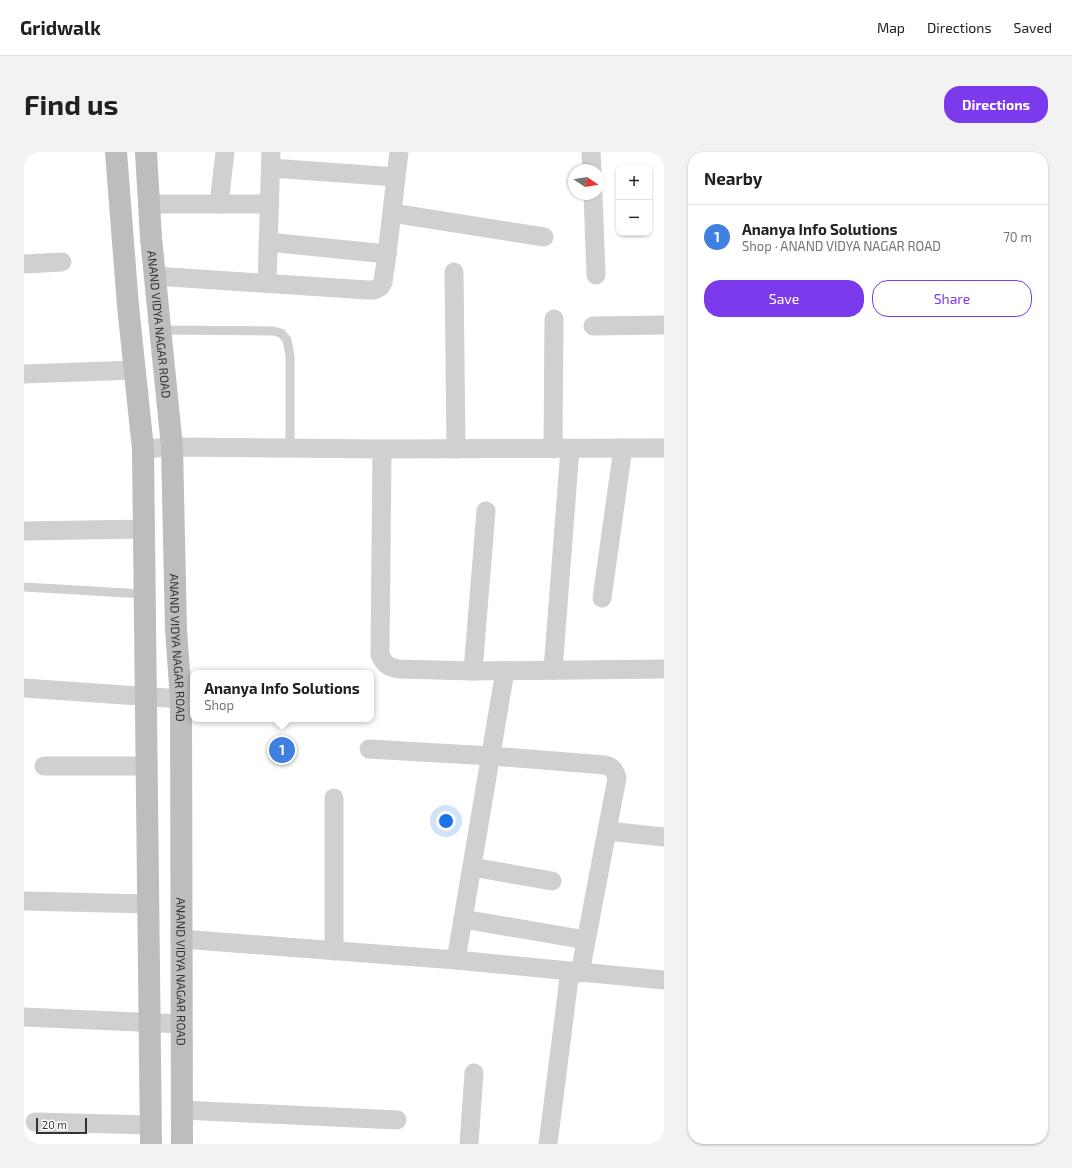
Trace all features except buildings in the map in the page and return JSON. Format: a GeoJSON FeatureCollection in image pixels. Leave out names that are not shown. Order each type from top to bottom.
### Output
{"type":"FeatureCollection","features":[{"type":"Feature","properties":{"kind":"main road"},"geometry":{"type":"LineString","coordinates":[[116,152],[128,306],[144,449],[151,1134]]}},
{"type":"Feature","properties":{"kind":"main road","name":"ANAND VIDYA NAGAR ROAD"},"geometry":{"type":"LineString","coordinates":[[146,152],[151,238],[172,447],[176,630],[183,689],[182,1144]]}},
{"type":"Feature","properties":{"kind":"street"},"geometry":{"type":"LineString","coordinates":[[219,204],[225,152]]}},
{"type":"Feature","properties":{"kind":"street"},"geometry":{"type":"LineString","coordinates":[[155,276],[374,290],[380,287],[383,282],[387,254],[399,152]]}},
{"type":"Feature","properties":{"kind":"street"},"geometry":{"type":"LineString","coordinates":[[592,152],[592,164]]}},
{"type":"Feature","properties":{"kind":"street"},"geometry":{"type":"LineString","coordinates":[[267,283],[271,160],[396,178]]}},
{"type":"Feature","properties":{"kind":"street"},"geometry":{"type":"LineString","coordinates":[[593,200],[596,275]]}},
{"type":"Feature","properties":{"kind":"street"},"geometry":{"type":"LineString","coordinates":[[149,204],[270,204]]}},
{"type":"Feature","properties":{"kind":"street"},"geometry":{"type":"LineString","coordinates":[[392,213],[544,238]]}},
{"type":"Feature","properties":{"kind":"street"},"geometry":{"type":"LineString","coordinates":[[268,242],[387,254]]}},
{"type":"Feature","properties":{"kind":"street"},"geometry":{"type":"LineString","coordinates":[[24,264],[62,262]]}},
{"type":"Feature","properties":{"kind":"street"},"geometry":{"type":"LineString","coordinates":[[454,272],[456,449]]}},
{"type":"Feature","properties":{"kind":"street"},"geometry":{"type":"LineString","coordinates":[[553,670],[562,449],[554,319]]}},
{"type":"Feature","properties":{"kind":"street"},"geometry":{"type":"LineString","coordinates":[[593,326],[664,325]]}},
{"type":"Feature","properties":{"kind":"street"},"geometry":{"type":"LineString","coordinates":[[24,374],[135,370]]}},
{"type":"Feature","properties":{"kind":"street"},"geometry":{"type":"LineString","coordinates":[[144,449],[172,447],[382,449],[664,448]]}},
{"type":"Feature","properties":{"kind":"street"},"geometry":{"type":"LineString","coordinates":[[602,598],[623,448]]}},
{"type":"Feature","properties":{"kind":"street"},"geometry":{"type":"LineString","coordinates":[[382,449],[380,655],[384,662],[390,667],[399,669],[473,671],[664,669]]}},
{"type":"Feature","properties":{"kind":"street"},"geometry":{"type":"LineString","coordinates":[[473,671],[486,511]]}},
{"type":"Feature","properties":{"kind":"street"},"geometry":{"type":"LineString","coordinates":[[24,531],[145,529]]}},
{"type":"Feature","properties":{"kind":"street"},"geometry":{"type":"LineString","coordinates":[[456,960],[505,671]]}},
{"type":"Feature","properties":{"kind":"street"},"geometry":{"type":"LineString","coordinates":[[24,688],[147,697],[183,689]]}},
{"type":"Feature","properties":{"kind":"street"},"geometry":{"type":"LineString","coordinates":[[369,749],[491,756],[605,765],[611,767],[615,771],[617,778],[608,831],[586,940],[575,972],[549,1144]]}},
{"type":"Feature","properties":{"kind":"street"},"geometry":{"type":"LineString","coordinates":[[44,766],[147,766]]}},
{"type":"Feature","properties":{"kind":"street"},"geometry":{"type":"LineString","coordinates":[[334,798],[334,951]]}},
{"type":"Feature","properties":{"kind":"street"},"geometry":{"type":"LineString","coordinates":[[608,831],[664,837]]}},
{"type":"Feature","properties":{"kind":"street"},"geometry":{"type":"LineString","coordinates":[[472,867],[552,881]]}},
{"type":"Feature","properties":{"kind":"street"},"geometry":{"type":"LineString","coordinates":[[24,901],[148,904]]}},
{"type":"Feature","properties":{"kind":"street"},"geometry":{"type":"LineString","coordinates":[[463,919],[586,940]]}},
{"type":"Feature","properties":{"kind":"street"},"geometry":{"type":"LineString","coordinates":[[182,940],[456,960],[664,980]]}},
{"type":"Feature","properties":{"kind":"street"},"geometry":{"type":"LineString","coordinates":[[24,1017],[182,1024]]}},
{"type":"Feature","properties":{"kind":"street"},"geometry":{"type":"LineString","coordinates":[[469,1144],[474,1073]]}},
{"type":"Feature","properties":{"kind":"street"},"geometry":{"type":"LineString","coordinates":[[182,1110],[397,1120]]}},
{"type":"Feature","properties":{"kind":"street"},"geometry":{"type":"LineString","coordinates":[[35,1122],[151,1134]]}},
{"type":"Feature","properties":{"kind":"lane"},"geometry":{"type":"LineString","coordinates":[[160,330],[281,332],[287,340],[290,356],[290,448]]}},
{"type":"Feature","properties":{"kind":"lane"},"geometry":{"type":"LineString","coordinates":[[24,587],[145,594]]}},
{"type":"Feature","properties":{"kind":"place","name":"Ananya Info Solutions"},"geometry":{"type":"Point","coordinates":[282,750]}}]}
